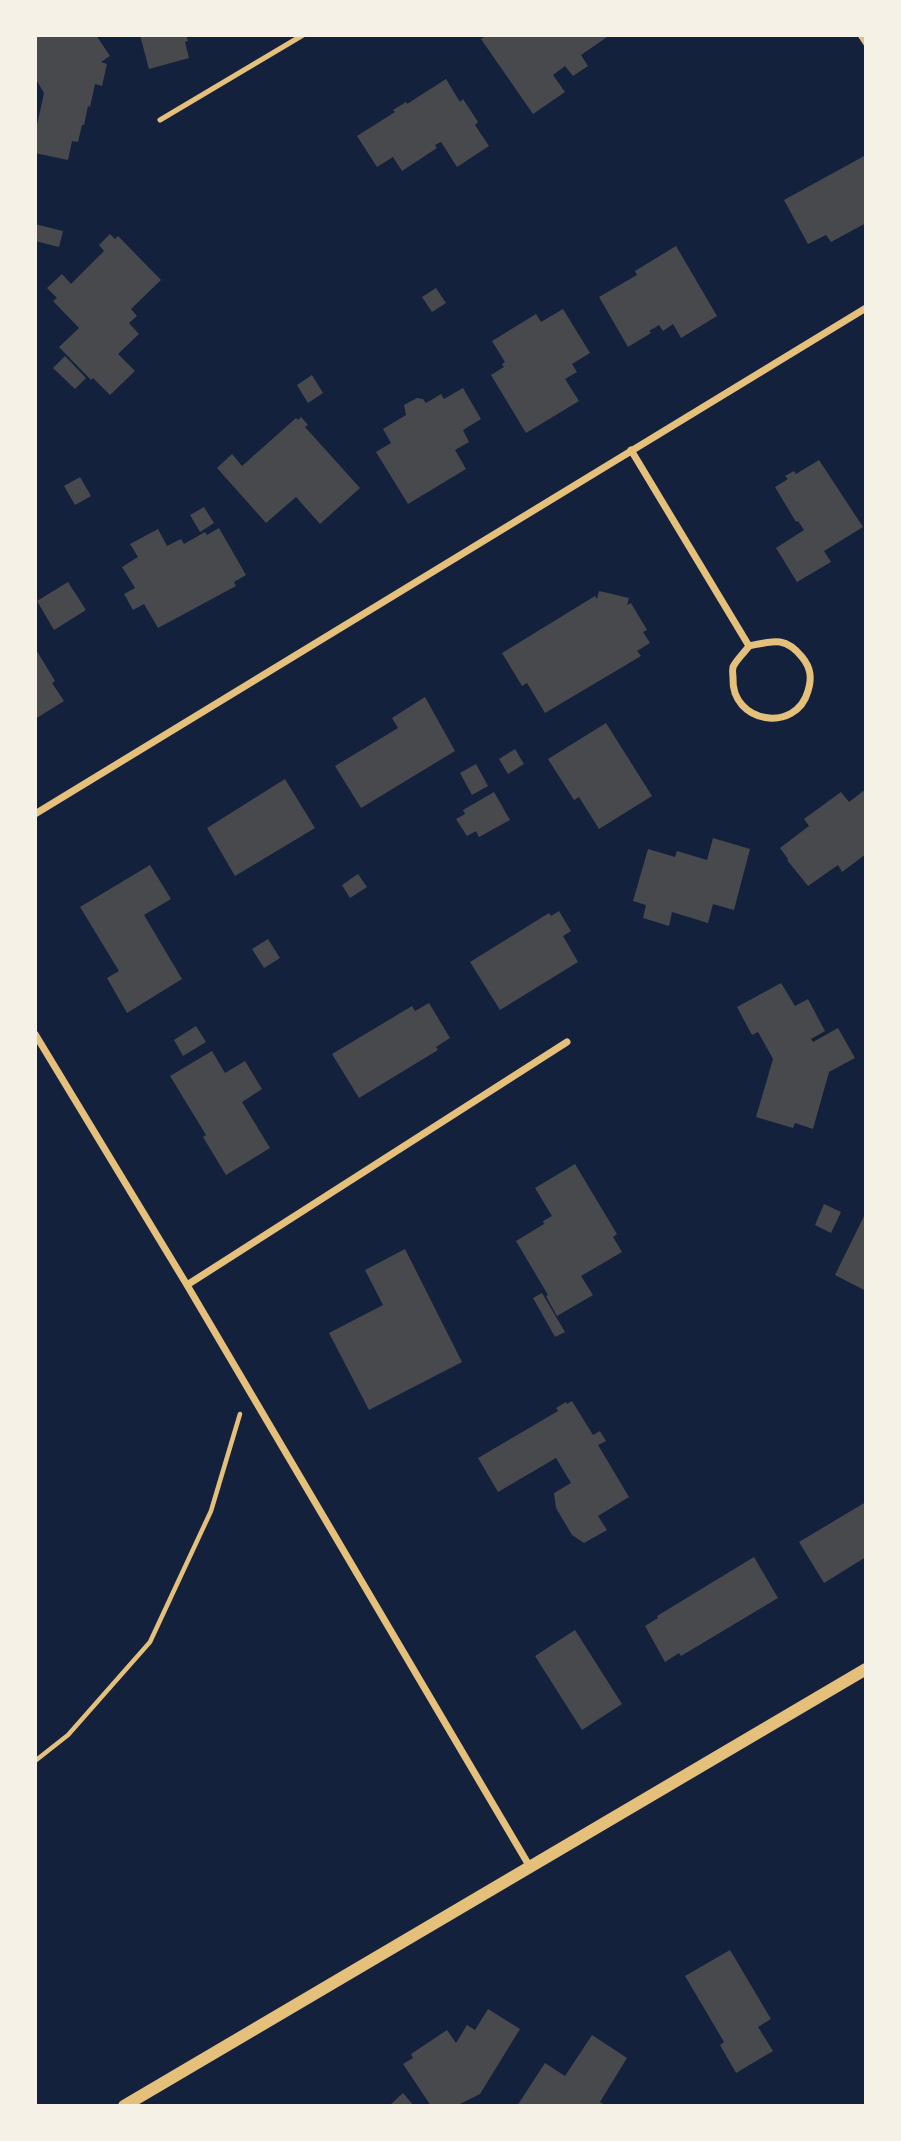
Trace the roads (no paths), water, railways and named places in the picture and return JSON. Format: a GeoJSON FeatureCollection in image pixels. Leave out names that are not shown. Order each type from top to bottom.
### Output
{"type":"FeatureCollection","features":[{"type":"Feature","properties":{"kind":"street"},"geometry":{"type":"LineString","coordinates":[[35,814],[866,308]]}},
{"type":"Feature","properties":{"kind":"street"},"geometry":{"type":"LineString","coordinates":[[631,450],[750,646]]}},
{"type":"Feature","properties":{"kind":"street"},"geometry":{"type":"LineString","coordinates":[[777,640],[793,646],[808,664],[811,681],[806,699],[796,711],[780,718],[759,717],[744,709],[733,689],[733,667],[750,646],[777,640]]}},
{"type":"Feature","properties":{"kind":"street"},"geometry":{"type":"LineString","coordinates":[[35,1034],[187,1285],[530,1867]]}},
{"type":"Feature","properties":{"kind":"street"},"geometry":{"type":"LineString","coordinates":[[187,1285],[568,1042]]}},
{"type":"Feature","properties":{"kind":"street"},"geometry":{"type":"LineString","coordinates":[[124,2106],[866,1668]]}},
{"type":"Feature","properties":{"kind":"lane"},"geometry":{"type":"LineString","coordinates":[[160,120],[303,35]]}},
{"type":"Feature","properties":{"kind":"lane"},"geometry":{"type":"LineString","coordinates":[[860,35],[866,44]]}}]}
